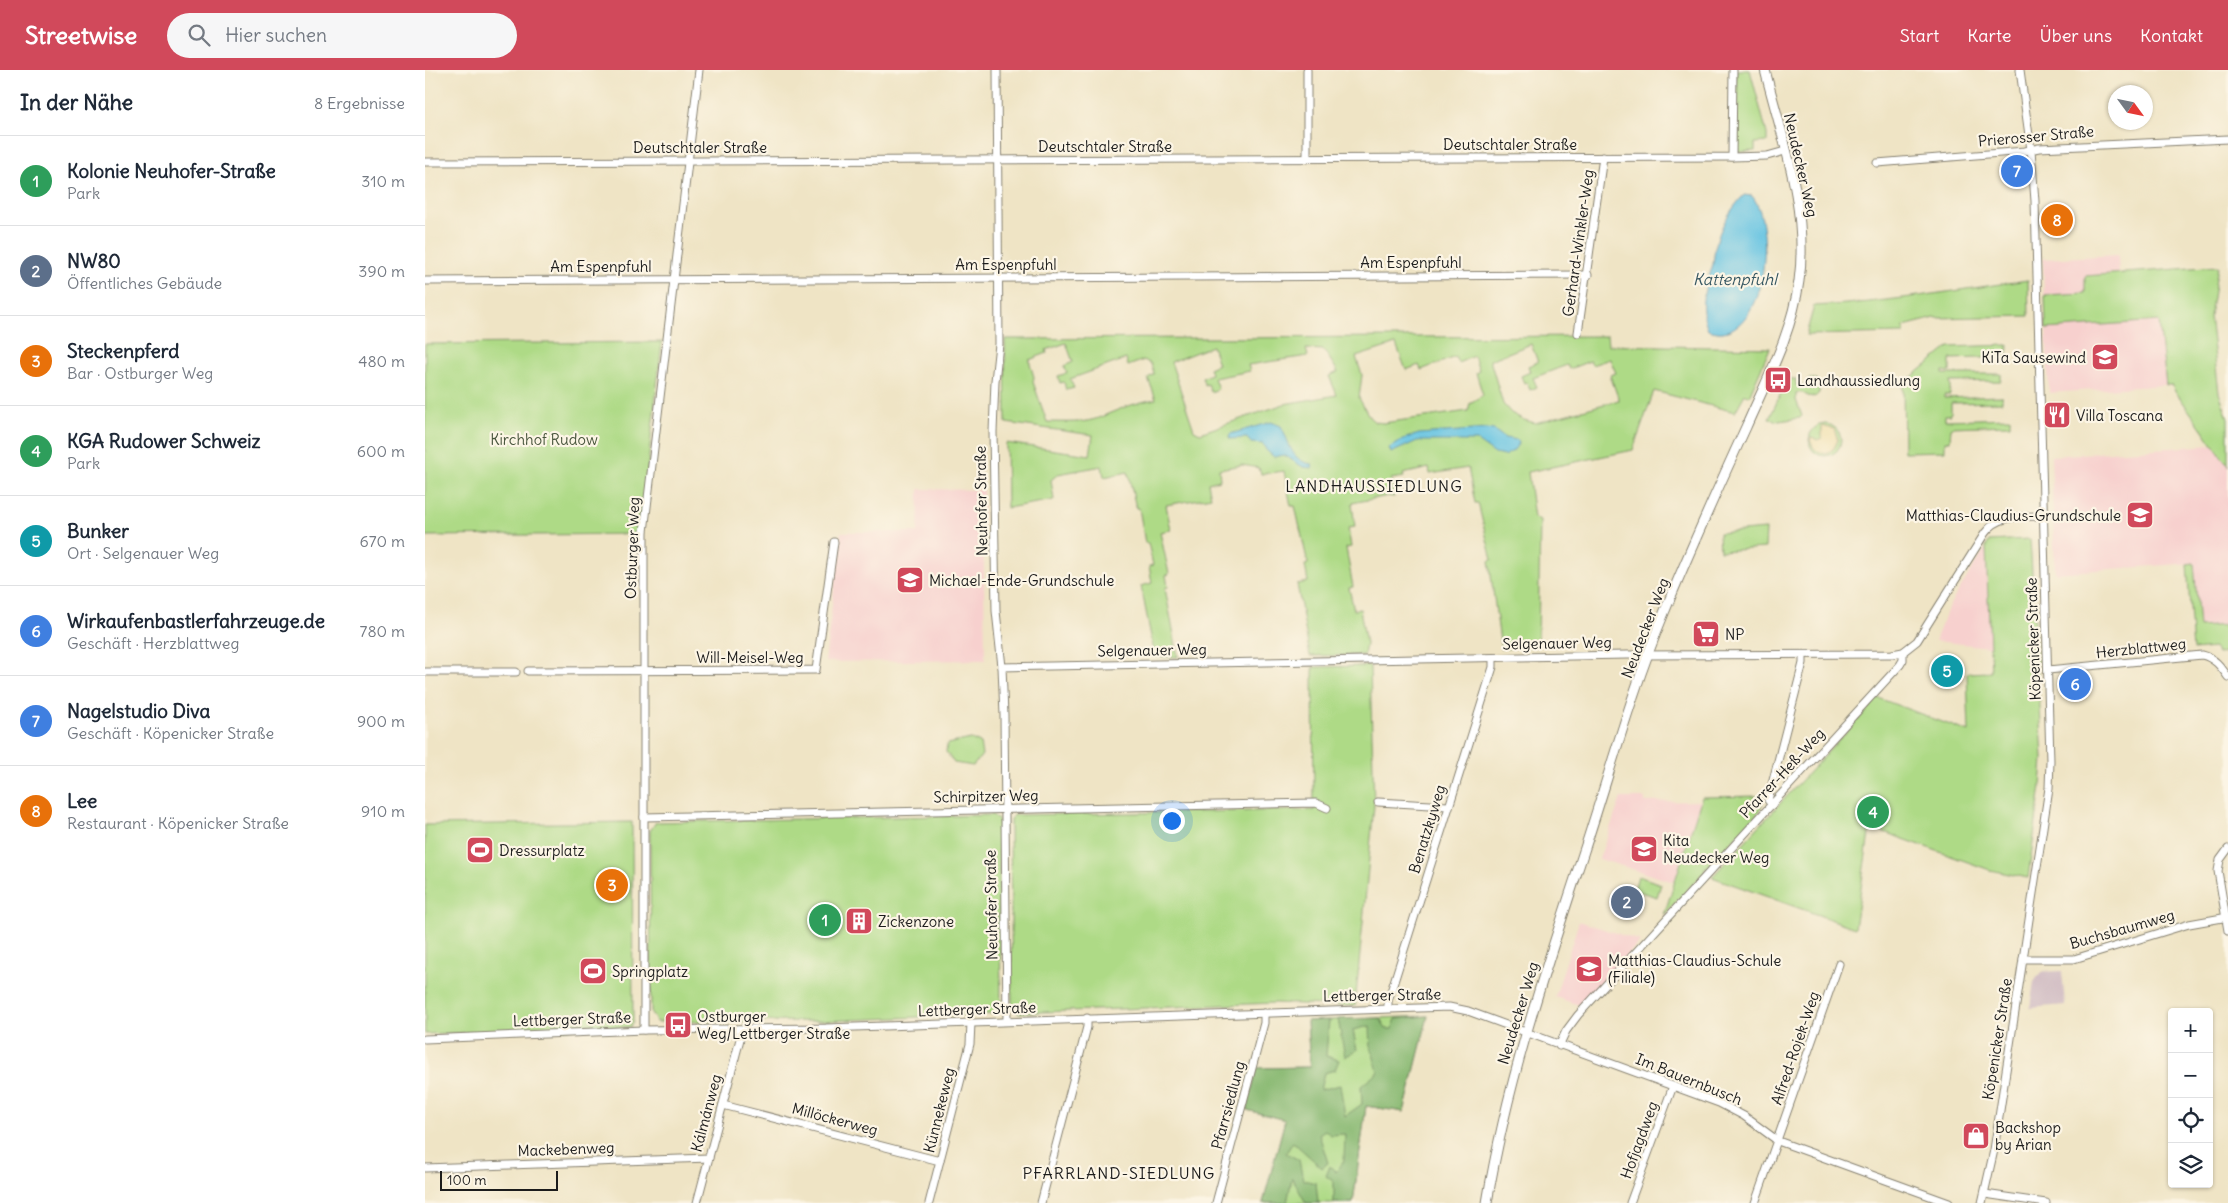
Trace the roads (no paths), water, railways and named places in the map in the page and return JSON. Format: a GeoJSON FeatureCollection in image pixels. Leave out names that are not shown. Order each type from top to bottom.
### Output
{"type":"FeatureCollection","features":[{"type":"Feature","properties":{"kind":"street","name":"Ostburger Weg"},"geometry":{"type":"LineString","coordinates":[[644,1030],[644,532],[699,70]]}},
{"type":"Feature","properties":{"kind":"street","name":"Neuhofer Straße"},"geometry":{"type":"LineString","coordinates":[[997,70],[999,344],[993,432],[996,611],[1003,667],[1007,1021]]}},
{"type":"Feature","properties":{"kind":"street"},"geometry":{"type":"LineString","coordinates":[[1307,70],[1307,159]]}},
{"type":"Feature","properties":{"kind":"street"},"geometry":{"type":"LineString","coordinates":[[1732,157],[1733,70]]}},
{"type":"Feature","properties":{"kind":"street","name":"Neudecker Weg"},"geometry":{"type":"LineString","coordinates":[[1487,1203],[1502,1126],[1525,1033],[1647,655],[1705,518],[1780,352],[1794,312],[1802,259],[1801,230],[1797,199],[1765,70]]}},
{"type":"Feature","properties":{"kind":"street","name":"Köpenicker Straße"},"geometry":{"type":"LineString","coordinates":[[1982,1203],[1994,1150],[2049,788],[2048,670],[2038,305],[2031,150],[2020,70]]}},
{"type":"Feature","properties":{"kind":"street","name":"Prierosser Straße"},"geometry":{"type":"LineString","coordinates":[[1877,163],[2126,143],[2228,139]]}},
{"type":"Feature","properties":{"kind":"street","name":"Deutschtaler Straße"},"geometry":{"type":"LineString","coordinates":[[425,162],[1732,157],[1767,156],[1785,151]]}},
{"type":"Feature","properties":{"kind":"street","name":"Gerhard-Winkler-Weg"},"geometry":{"type":"LineString","coordinates":[[1578,333],[1588,275],[1603,157]]}},
{"type":"Feature","properties":{"kind":"street","name":"Am Espenpfuhl"},"geometry":{"type":"LineString","coordinates":[[425,281],[1588,275]]}},
{"type":"Feature","properties":{"kind":"street"},"geometry":{"type":"LineString","coordinates":[[1903,652],[1917,641],[1989,528],[1995,522],[2008,518],[2043,516]]}},
{"type":"Feature","properties":{"kind":"street","name":"Will-Meisel-Weg"},"geometry":{"type":"LineString","coordinates":[[644,671],[816,670],[834,542]]}},
{"type":"Feature","properties":{"kind":"street","name":"Selgenauer Weg"},"geometry":{"type":"LineString","coordinates":[[1003,667],[1903,652]]}},
{"type":"Feature","properties":{"kind":"street","name":"Pfarrer-Heß-Weg"},"geometry":{"type":"LineString","coordinates":[[1559,1046],[1566,1031],[1578,1015],[1899,665],[1903,660],[1903,652]]}},
{"type":"Feature","properties":{"kind":"street"},"geometry":{"type":"LineString","coordinates":[[1772,805],[1768,800],[1803,664],[1803,655]]}},
{"type":"Feature","properties":{"kind":"street","name":"Herzblattweg"},"geometry":{"type":"LineString","coordinates":[[2048,670],[2202,655],[2217,662],[2228,676]]}},
{"type":"Feature","properties":{"kind":"street","name":"Benatzkyweg"},"geometry":{"type":"LineString","coordinates":[[1388,1008],[1388,1001],[1448,806],[1493,667],[1493,658]]}},
{"type":"Feature","properties":{"kind":"street"},"geometry":{"type":"LineString","coordinates":[[528,671],[644,671]]}},
{"type":"Feature","properties":{"kind":"street"},"geometry":{"type":"LineString","coordinates":[[425,672],[516,672]]}},
{"type":"Feature","properties":{"kind":"street","name":"Schirpitzer Weg"},"geometry":{"type":"LineString","coordinates":[[644,817],[1317,802],[1327,808]]}},
{"type":"Feature","properties":{"kind":"street"},"geometry":{"type":"LineString","coordinates":[[1378,802],[1448,806]]}},
{"type":"Feature","properties":{"kind":"street"},"geometry":{"type":"LineString","coordinates":[[2228,849],[2220,860],[2217,871],[2227,917],[2228,931]]}},
{"type":"Feature","properties":{"kind":"street","name":"Buchsbaumweg"},"geometry":{"type":"LineString","coordinates":[[2023,960],[2074,960],[2189,924],[2227,917]]}},
{"type":"Feature","properties":{"kind":"street","name":"Alfred-Rojek-Weg"},"geometry":{"type":"LineString","coordinates":[[1755,1203],[1839,964]]}},
{"type":"Feature","properties":{"kind":"street","name":"Lettberger Straße"},"geometry":{"type":"LineString","coordinates":[[425,1039],[644,1030],[971,1023],[1440,1007],[1459,1009],[1525,1033]]}},
{"type":"Feature","properties":{"kind":"street","name":"Pfarrsiedlung"},"geometry":{"type":"LineString","coordinates":[[1216,1203],[1264,1022],[1264,1013]]}},
{"type":"Feature","properties":{"kind":"street"},"geometry":{"type":"LineString","coordinates":[[1041,1203],[1087,1027],[1087,1018]]}},
{"type":"Feature","properties":{"kind":"street","name":"Künnekeweg"},"geometry":{"type":"LineString","coordinates":[[929,1203],[970,1044],[971,1023]]}},
{"type":"Feature","properties":{"kind":"street","name":"Kálmánweg"},"geometry":{"type":"LineString","coordinates":[[697,1203],[740,1039],[739,1029]]}},
{"type":"Feature","properties":{"kind":"street","name":"Im Bauernbusch"},"geometry":{"type":"LineString","coordinates":[[1525,1033],[1732,1108],[1778,1141],[1949,1203]]}},
{"type":"Feature","properties":{"kind":"street","name":"Hofjagdweg"},"geometry":{"type":"LineString","coordinates":[[1630,1203],[1673,1086]]}},
{"type":"Feature","properties":{"kind":"street","name":"Millöckerweg"},"geometry":{"type":"LineString","coordinates":[[723,1104],[940,1161]]}},
{"type":"Feature","properties":{"kind":"street","name":"Mackebenweg"},"geometry":{"type":"LineString","coordinates":[[425,1168],[709,1158]]}},
{"type":"Feature","properties":{"kind":"street"},"geometry":{"type":"LineString","coordinates":[[1985,1194],[2046,1203]]}},
{"type":"Feature","properties":{"kind":"water","name":"Kattenpfuhl"},"geometry":{"type":"Polygon","coordinates":[[[1744,195],[1752,196],[1759,209],[1763,228],[1765,249],[1763,272],[1758,293],[1749,312],[1738,325],[1723,332],[1708,330],[1703,312],[1703,297],[1713,264],[1715,248],[1726,220],[1744,195]]]}},
{"type":"Feature","properties":{"kind":"water"},"geometry":{"type":"Polygon","coordinates":[[[1271,422],[1281,426],[1295,455],[1299,459],[1312,464],[1313,468],[1303,467],[1284,455],[1274,457],[1266,450],[1263,444],[1251,443],[1247,438],[1230,439],[1230,434],[1271,422]]]}},
{"type":"Feature","properties":{"kind":"water"},"geometry":{"type":"Polygon","coordinates":[[[1494,430],[1505,438],[1518,440],[1519,443],[1513,451],[1504,456],[1495,454],[1477,441],[1417,441],[1391,453],[1389,448],[1406,438],[1419,434],[1494,430]]]}},
{"type":"Feature","properties":{"kind":"place","name":"Nagelstudio Diva"},"geometry":{"type":"Point","coordinates":[2017,171]}},
{"type":"Feature","properties":{"kind":"place","name":"Lee"},"geometry":{"type":"Point","coordinates":[2057,220]}},
{"type":"Feature","properties":{"kind":"place","name":"KiTa Sausewind"},"geometry":{"type":"Point","coordinates":[2105,357]}},
{"type":"Feature","properties":{"kind":"place","name":"Landhaussiedlung"},"geometry":{"type":"Point","coordinates":[1778,380]}},
{"type":"Feature","properties":{"kind":"place","name":"Villa Toscana"},"geometry":{"type":"Point","coordinates":[2057,415]}},
{"type":"Feature","properties":{"kind":"place","name":"Matthias-Claudius-Grundschule"},"geometry":{"type":"Point","coordinates":[2140,515]}},
{"type":"Feature","properties":{"kind":"place","name":"Michael-Ende-Grundschule"},"geometry":{"type":"Point","coordinates":[910,580]}},
{"type":"Feature","properties":{"kind":"place","name":"NP"},"geometry":{"type":"Point","coordinates":[1706,634]}},
{"type":"Feature","properties":{"kind":"place","name":"Bunker"},"geometry":{"type":"Point","coordinates":[1947,671]}},
{"type":"Feature","properties":{"kind":"place","name":"Wirkaufenbastlerfahrzeuge.de"},"geometry":{"type":"Point","coordinates":[2075,684]}},
{"type":"Feature","properties":{"kind":"place","name":"KGA Rudower Schweiz"},"geometry":{"type":"Point","coordinates":[1873,812]}},
{"type":"Feature","properties":{"kind":"place","name":"Kita Neudecker Weg"},"geometry":{"type":"Point","coordinates":[1644,849]}},
{"type":"Feature","properties":{"kind":"place","name":"Dressurplatz"},"geometry":{"type":"Point","coordinates":[480,850]}},
{"type":"Feature","properties":{"kind":"place","name":"Steckenpferd"},"geometry":{"type":"Point","coordinates":[612,885]}},
{"type":"Feature","properties":{"kind":"place","name":"NW80"},"geometry":{"type":"Point","coordinates":[1627,902]}},
{"type":"Feature","properties":{"kind":"place","name":"Kolonie Neuhofer-Straße"},"geometry":{"type":"Point","coordinates":[825,920]}},
{"type":"Feature","properties":{"kind":"place","name":"Zickenzone"},"geometry":{"type":"Point","coordinates":[859,921]}},
{"type":"Feature","properties":{"kind":"place","name":"Matthias-Claudius-Schule (Filiale)"},"geometry":{"type":"Point","coordinates":[1589,969]}},
{"type":"Feature","properties":{"kind":"place","name":"Springplatz"},"geometry":{"type":"Point","coordinates":[593,971]}},
{"type":"Feature","properties":{"kind":"place","name":"Ostburger Weg/Lettberger Straße"},"geometry":{"type":"Point","coordinates":[678,1025]}},
{"type":"Feature","properties":{"kind":"place","name":"Backshop by Arian"},"geometry":{"type":"Point","coordinates":[1976,1136]}},
{"type":"Feature","properties":{"kind":"district","name":"LANDHAUSSIEDLUNG"},"geometry":{"type":"Point","coordinates":[1374,486]}},
{"type":"Feature","properties":{"kind":"district","name":"PFARRLAND-SIEDLUNG"},"geometry":{"type":"Point","coordinates":[1119,1173]}},
{"type":"Feature","properties":{"kind":"park label","name":"Kirchhof Rudow"},"geometry":{"type":"Point","coordinates":[544,439]}}]}
